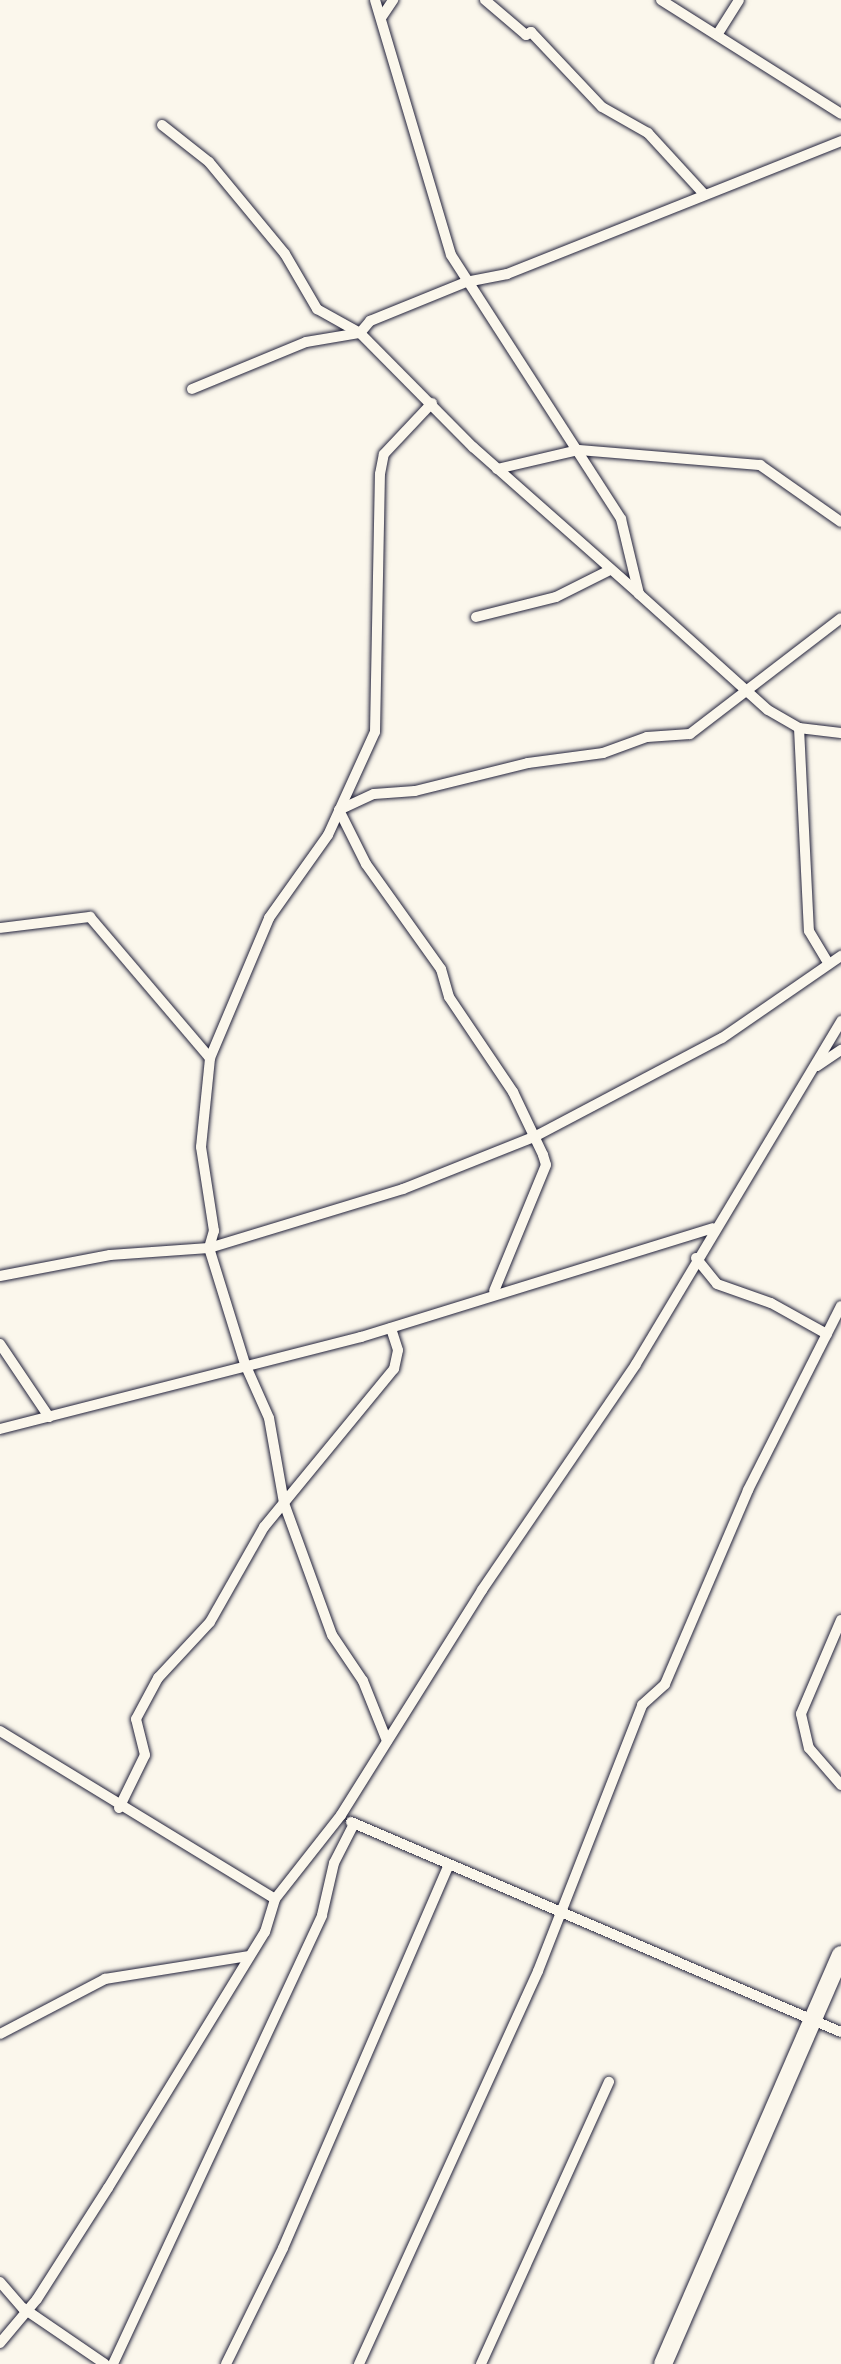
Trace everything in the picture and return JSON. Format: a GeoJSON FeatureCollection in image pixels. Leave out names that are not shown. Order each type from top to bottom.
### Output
{"type":"FeatureCollection","features":[{"type":"Feature","properties":{"kind":"main road"},"geometry":{"type":"LineString","coordinates":[[663,2364],[841,1955]]}},
{"type":"Feature","properties":{"kind":"street"},"geometry":{"type":"LineString","coordinates":[[375,0],[426,188],[466,282],[620,519],[640,594]]}},
{"type":"Feature","properties":{"kind":"street"},"geometry":{"type":"LineString","coordinates":[[381,18],[393,0]]}},
{"type":"Feature","properties":{"kind":"street"},"geometry":{"type":"LineString","coordinates":[[485,0],[526,35],[530,32],[602,107],[648,134],[704,193]]}},
{"type":"Feature","properties":{"kind":"street"},"geometry":{"type":"LineString","coordinates":[[661,0],[841,114]]}},
{"type":"Feature","properties":{"kind":"street"},"geometry":{"type":"LineString","coordinates":[[717,35],[738,0]]}},
{"type":"Feature","properties":{"kind":"street"},"geometry":{"type":"LineString","coordinates":[[162,125],[210,162],[284,254],[317,309],[360,333],[497,469],[608,571],[640,594],[746,691],[799,728],[841,733]]}},
{"type":"Feature","properties":{"kind":"street"},"geometry":{"type":"LineString","coordinates":[[192,390],[306,342],[360,333],[370,320],[466,282],[507,274],[841,140]]}},
{"type":"Feature","properties":{"kind":"street"},"geometry":{"type":"LineString","coordinates":[[387,1741],[364,1681],[332,1635],[284,1503],[270,1418],[245,1364],[209,1248],[214,1231],[201,1146],[210,1058],[269,918],[339,810],[379,712],[380,474],[384,454],[432,403]]}},
{"type":"Feature","properties":{"kind":"street"},"geometry":{"type":"LineString","coordinates":[[497,469],[578,450],[760,465],[841,522]]}},
{"type":"Feature","properties":{"kind":"street"},"geometry":{"type":"LineString","coordinates":[[476,617],[556,597],[608,571]]}},
{"type":"Feature","properties":{"kind":"street"},"geometry":{"type":"LineString","coordinates":[[339,810],[374,794],[415,792],[528,763],[603,754],[647,737],[690,734],[841,618]]}},
{"type":"Feature","properties":{"kind":"street"},"geometry":{"type":"LineString","coordinates":[[799,728],[809,931],[828,963]]}},
{"type":"Feature","properties":{"kind":"street"},"geometry":{"type":"LineString","coordinates":[[339,810],[366,864],[440,969],[449,996],[534,1137],[546,1166],[494,1291]]}},
{"type":"Feature","properties":{"kind":"street"},"geometry":{"type":"LineString","coordinates":[[0,928],[90,917],[210,1058]]}},
{"type":"Feature","properties":{"kind":"street"},"geometry":{"type":"LineString","coordinates":[[0,1276],[110,1255],[209,1248],[404,1189],[534,1137],[722,1038],[841,956]]}},
{"type":"Feature","properties":{"kind":"street"},"geometry":{"type":"LineString","coordinates":[[0,2343],[22,2308],[37,2299],[266,1932],[275,1899],[341,1816],[636,1364],[712,1228],[841,1021]]}},
{"type":"Feature","properties":{"kind":"street"},"geometry":{"type":"LineString","coordinates":[[814,1068],[841,1050]]}},
{"type":"Feature","properties":{"kind":"street"},"geometry":{"type":"LineString","coordinates":[[0,1429],[390,1328],[494,1291],[592,1270],[712,1228]]}},
{"type":"Feature","properties":{"kind":"street"},"geometry":{"type":"LineString","coordinates":[[696,1258],[730,1292],[771,1303],[826,1334]]}},
{"type":"Feature","properties":{"kind":"street"},"geometry":{"type":"LineString","coordinates":[[359,2364],[562,1911],[642,1705],[665,1684],[748,1490],[841,1306]]}},
{"type":"Feature","properties":{"kind":"street"},"geometry":{"type":"LineString","coordinates":[[119,1808],[145,1755],[136,1718],[172,1657],[210,1622],[284,1503],[399,1362],[390,1328]]}},
{"type":"Feature","properties":{"kind":"street"},"geometry":{"type":"LineString","coordinates":[[0,1344],[50,1418]]}},
{"type":"Feature","properties":{"kind":"street"},"geometry":{"type":"LineString","coordinates":[[841,1620],[801,1714],[809,1748],[841,1785]]}},
{"type":"Feature","properties":{"kind":"street"},"geometry":{"type":"LineString","coordinates":[[0,1731],[119,1808],[275,1899]]}},
{"type":"Feature","properties":{"kind":"street"},"geometry":{"type":"LineString","coordinates":[[341,1816],[812,2023],[841,2032]]}},
{"type":"Feature","properties":{"kind":"street"},"geometry":{"type":"LineString","coordinates":[[113,2364],[322,1915],[334,1863],[354,1824]]}},
{"type":"Feature","properties":{"kind":"street"},"geometry":{"type":"LineString","coordinates":[[226,2364],[448,1865]]}},
{"type":"Feature","properties":{"kind":"street"},"geometry":{"type":"LineString","coordinates":[[0,2034],[106,1979],[249,1956]]}},
{"type":"Feature","properties":{"kind":"street"},"geometry":{"type":"LineString","coordinates":[[481,2364],[609,2082]]}},
{"type":"Feature","properties":{"kind":"street"},"geometry":{"type":"LineString","coordinates":[[0,2282],[22,2308],[104,2364]]}}]}
